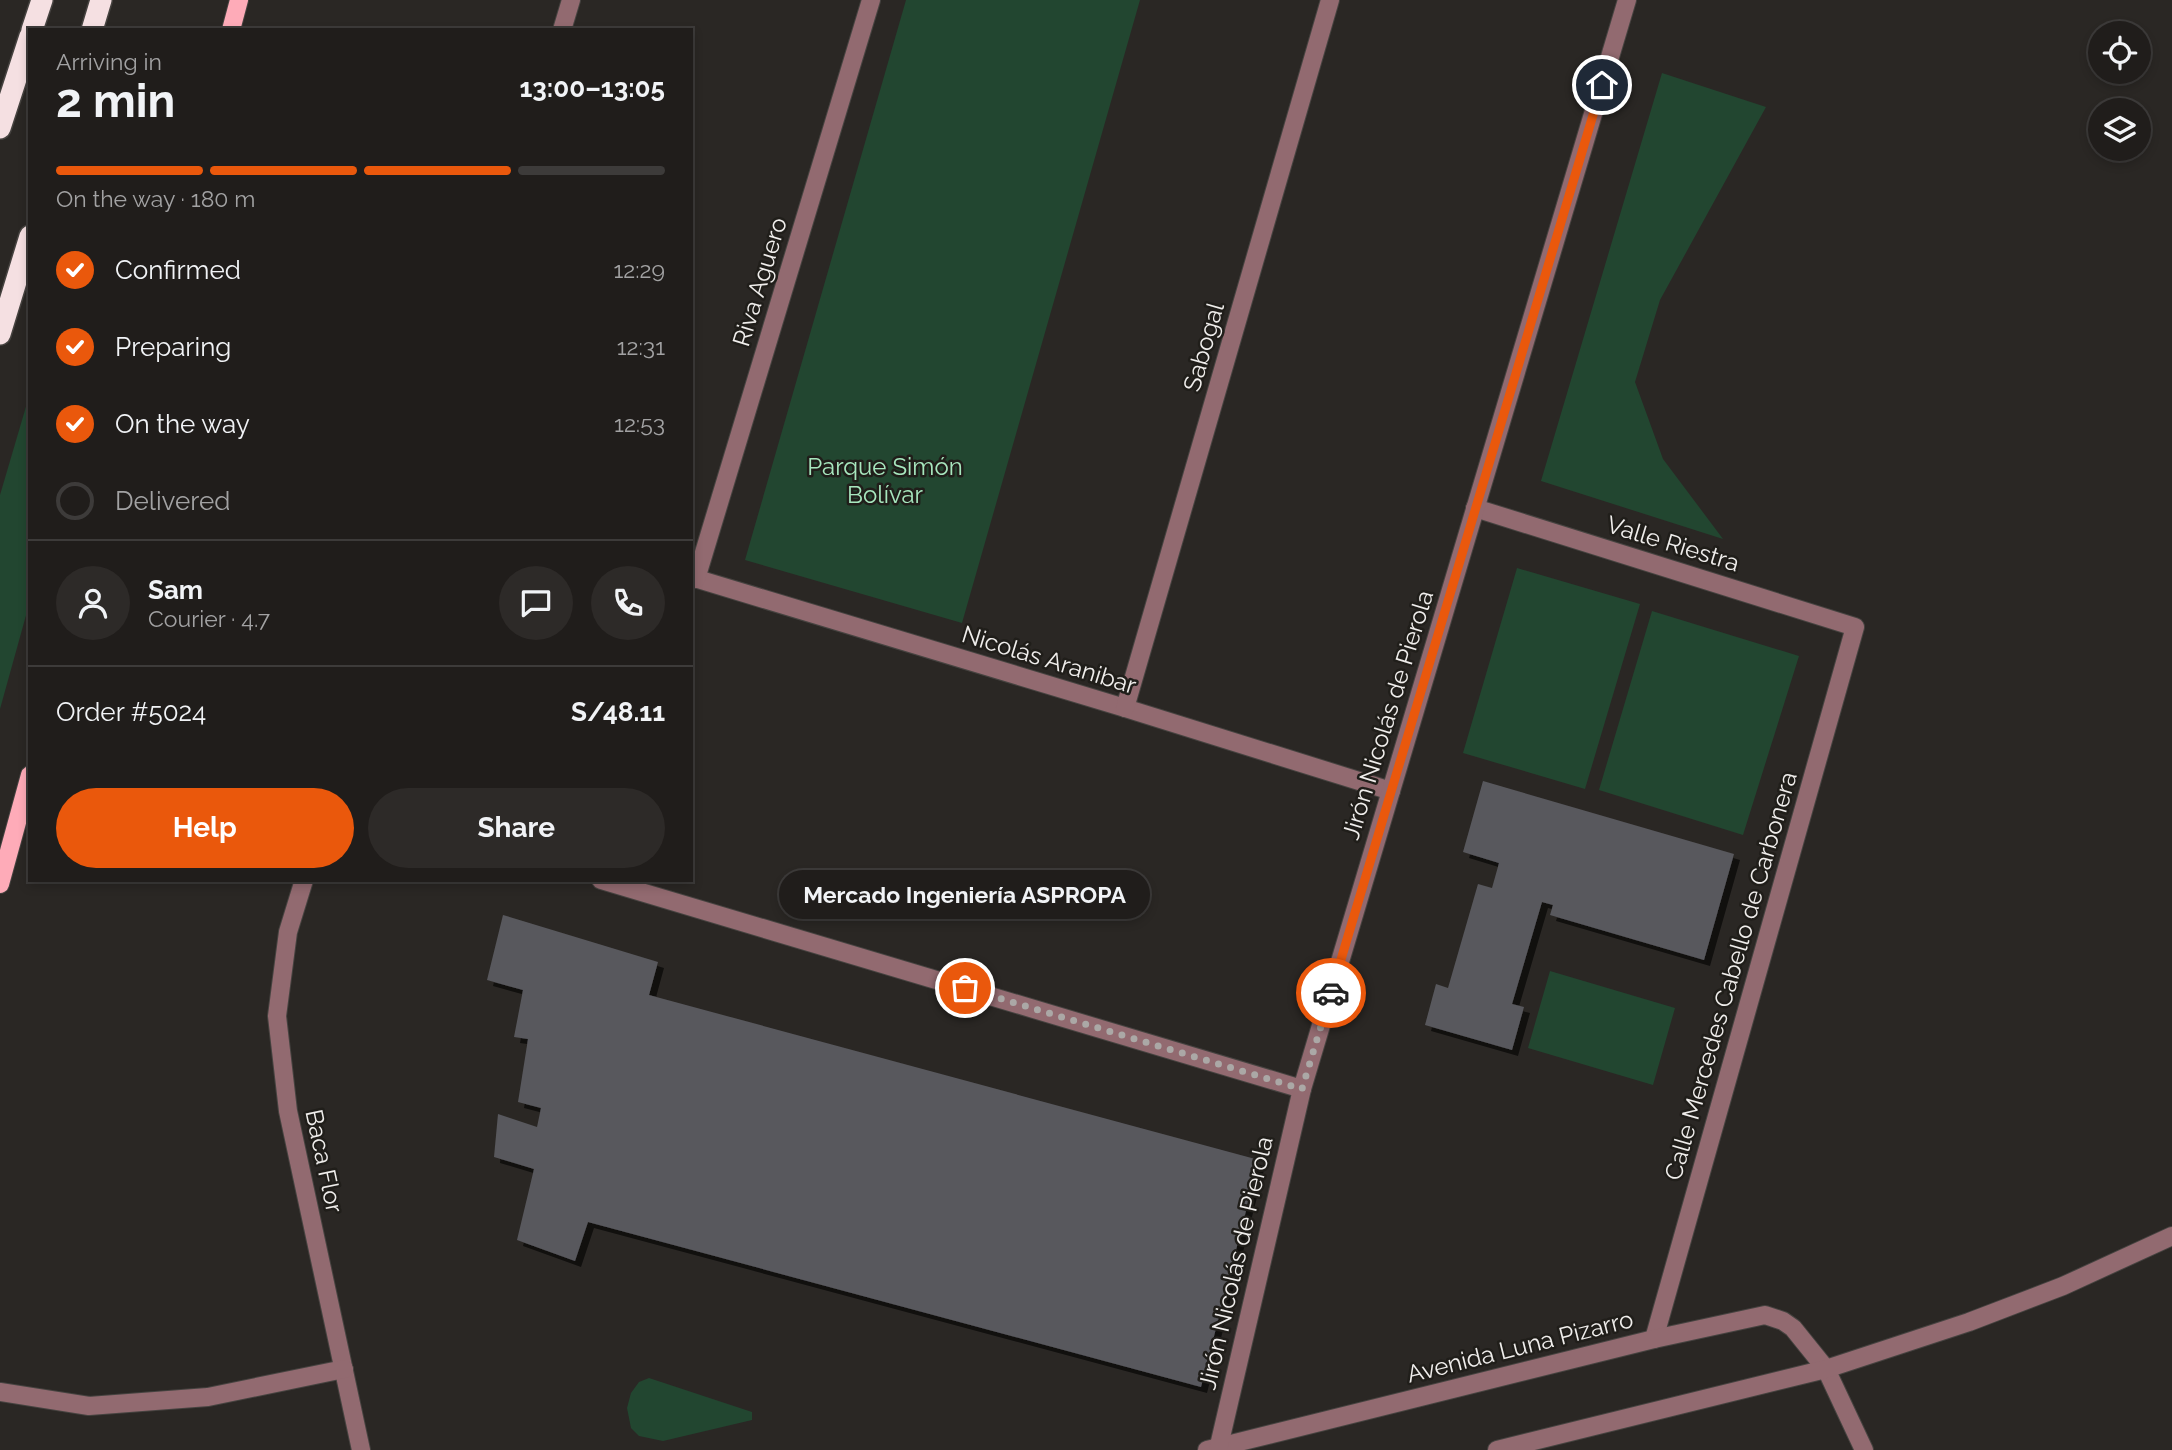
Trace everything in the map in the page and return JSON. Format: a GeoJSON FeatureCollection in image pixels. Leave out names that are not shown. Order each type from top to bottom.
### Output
{"type":"FeatureCollection","features":[{"type":"Feature","properties":{"kind":"highway"},"geometry":{"type":"LineString","coordinates":[[33,28],[42,0]]}},
{"type":"Feature","properties":{"kind":"highway"},"geometry":{"type":"LineString","coordinates":[[93,28],[101,0]]}},
{"type":"Feature","properties":{"kind":"highway"},"geometry":{"type":"LineString","coordinates":[[0,128],[28,42]]}},
{"type":"Feature","properties":{"kind":"highway"},"geometry":{"type":"LineString","coordinates":[[0,334],[28,243]]}},
{"type":"Feature","properties":{"kind":"main road"},"geometry":{"type":"LineString","coordinates":[[232,28],[239,0]]}},
{"type":"Feature","properties":{"kind":"main road"},"geometry":{"type":"LineString","coordinates":[[0,884],[28,782]]}},
{"type":"Feature","properties":{"kind":"street"},"geometry":{"type":"LineString","coordinates":[[563,28],[571,0]]}},
{"type":"Feature","properties":{"kind":"street","name":"Riva Aguero"},"geometry":{"type":"LineString","coordinates":[[694,578],[871,0]]}},
{"type":"Feature","properties":{"kind":"street","name":"Sabogal"},"geometry":{"type":"LineString","coordinates":[[1125,708],[1330,0]]}},
{"type":"Feature","properties":{"kind":"street","name":"Jirón Nicolás de Pierola"},"geometry":{"type":"LineString","coordinates":[[1214,1449],[1302,1089],[1475,508],[1620,2]]}},
{"type":"Feature","properties":{"kind":"street","name":"Valle Riestra"},"geometry":{"type":"LineString","coordinates":[[1475,508],[1855,627]]}},
{"type":"Feature","properties":{"kind":"street","name":"Nicolás Aranibar"},"geometry":{"type":"LineString","coordinates":[[694,578],[1391,791]]}},
{"type":"Feature","properties":{"kind":"street","name":"Calle Mercedes Cabello de Carbonera"},"geometry":{"type":"LineString","coordinates":[[1654,1339],[1855,627]]}},
{"type":"Feature","properties":{"kind":"street","name":"Baca Flor"},"geometry":{"type":"LineString","coordinates":[[303,882],[288,932],[277,1016],[288,1111],[361,1450]]}},
{"type":"Feature","properties":{"kind":"street"},"geometry":{"type":"LineString","coordinates":[[608,882],[1302,1089]]}},
{"type":"Feature","properties":{"kind":"street"},"geometry":{"type":"LineString","coordinates":[[1497,1450],[1826,1369],[1969,1322],[2051,1291],[2172,1236]]}},
{"type":"Feature","properties":{"kind":"street","name":"Avenida Luna Pizarro"},"geometry":{"type":"LineString","coordinates":[[1214,1449],[1654,1339],[1765,1315],[1783,1321],[1793,1328],[1826,1369],[1864,1450]]}},
{"type":"Feature","properties":{"kind":"street"},"geometry":{"type":"LineString","coordinates":[[0,1392],[89,1406],[208,1397],[344,1369]]}},
{"type":"Feature","properties":{"kind":"green space","name":"Parque Simón Bolívar"},"geometry":{"type":"Polygon","coordinates":[[[906,0],[1140,0],[962,623],[745,560],[906,0]]]}},
{"type":"Feature","properties":{"kind":"green space"},"geometry":{"type":"Polygon","coordinates":[[[1662,73],[1766,107],[1660,300],[1635,382],[1663,459],[1723,539],[1541,481],[1662,73]]]}},
{"type":"Feature","properties":{"kind":"green space"},"geometry":{"type":"Polygon","coordinates":[[[28,400],[28,608],[0,709],[0,495],[28,400]]]}},
{"type":"Feature","properties":{"kind":"green space"},"geometry":{"type":"Polygon","coordinates":[[[1517,568],[1640,604],[1585,789],[1463,753],[1517,568]]]}},
{"type":"Feature","properties":{"kind":"green space"},"geometry":{"type":"Polygon","coordinates":[[[1652,611],[1799,656],[1743,835],[1599,790],[1652,611]]]}},
{"type":"Feature","properties":{"kind":"green space"},"geometry":{"type":"Polygon","coordinates":[[[1550,971],[1675,1008],[1653,1085],[1528,1048],[1550,971]]]}},
{"type":"Feature","properties":{"kind":"green space"},"geometry":{"type":"Polygon","coordinates":[[[649,1378],[752,1412],[752,1420],[663,1441],[639,1436],[631,1428],[627,1408],[631,1393],[639,1382],[649,1378]]]}},
{"type":"Feature","properties":{"kind":"building"},"geometry":{"type":"Polygon","coordinates":[[[1483,781],[1734,854],[1704,960],[1550,915],[1553,905],[1542,902],[1512,1004],[1524,1007],[1512,1050],[1425,1025],[1436,984],[1448,988],[1478,884],[1492,888],[1499,863],[1463,852],[1483,781]]]}},
{"type":"Feature","properties":{"kind":"building"},"geometry":{"type":"Polygon","coordinates":[[[503,915],[658,962],[649,995],[1259,1160],[1201,1387],[588,1222],[575,1261],[517,1240],[534,1169],[494,1157],[498,1114],[537,1127],[541,1108],[518,1102],[528,1039],[514,1037],[523,990],[487,980],[503,915]]]}},
{"type":"Feature","properties":{"kind":"way so far"},"geometry":{"type":"LineString","coordinates":[[965,988],[1302,1089],[1331,993]]}},
{"type":"Feature","properties":{"kind":"place","name":"Mercado Ingeniería ASPROPA"},"geometry":{"type":"Point","coordinates":[965,988]}},
{"type":"Feature","properties":{"kind":"route"},"geometry":{"type":"LineString","coordinates":[[1331,993],[1602,85]]}}]}
